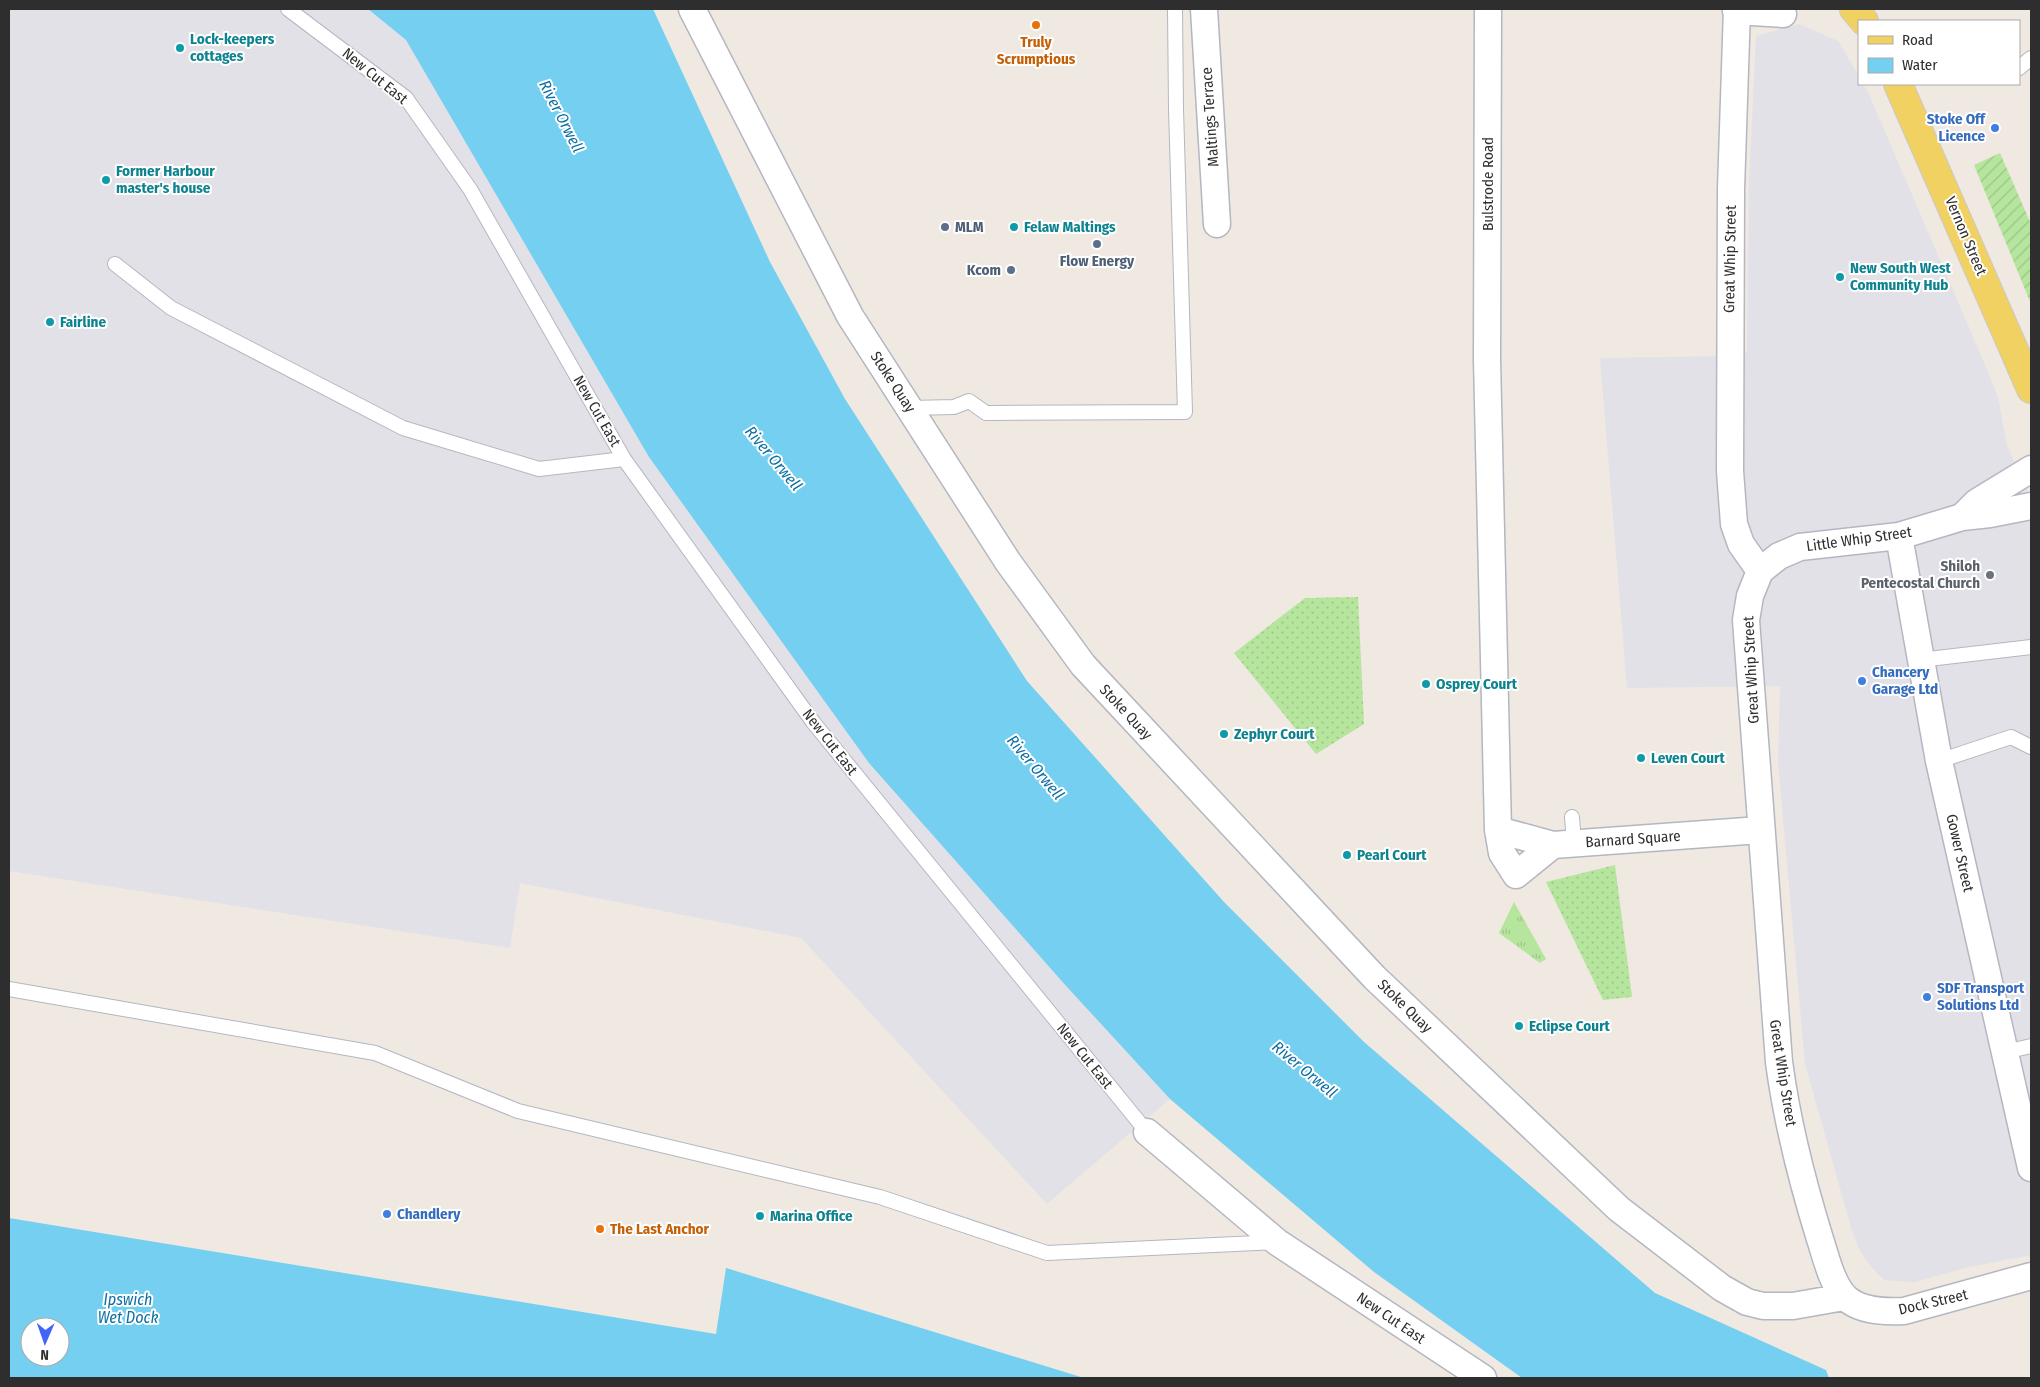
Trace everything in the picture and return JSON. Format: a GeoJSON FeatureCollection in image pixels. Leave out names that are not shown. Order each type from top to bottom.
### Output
{"type":"FeatureCollection","features":[{"type":"Feature","properties":{"kind":"main road","name":"Vernon Street"},"geometry":{"type":"LineString","coordinates":[[1898,85],[2031,389]]}},
{"type":"Feature","properties":{"kind":"street","name":"Stoke Quay"},"geometry":{"type":"LineString","coordinates":[[692,9],[850,316],[1008,562],[1083,665],[1374,977],[1619,1209],[1722,1288],[1746,1302],[1777,1307],[1793,1306],[1844,1296]]}},
{"type":"Feature","properties":{"kind":"street","name":"Maltings Terrace"},"geometry":{"type":"LineString","coordinates":[[1204,9],[1217,224]]}},
{"type":"Feature","properties":{"kind":"street","name":"Bulstrode Road"},"geometry":{"type":"LineString","coordinates":[[1488,9],[1487,360],[1498,830],[1502,853],[1516,875],[1564,844]]}},
{"type":"Feature","properties":{"kind":"street","name":"Great Whip Street"},"geometry":{"type":"LineString","coordinates":[[1783,14],[1737,10],[1730,258],[1730,471],[1734,524],[1741,544],[1760,571],[1750,596],[1746,620],[1775,1033],[1783,1093],[1805,1192],[1830,1269],[1844,1296]]}},
{"type":"Feature","properties":{"kind":"street","name":"Little Whip Street"},"geometry":{"type":"LineString","coordinates":[[1962,517],[1977,502],[2031,468]]}},
{"type":"Feature","properties":{"kind":"street","name":"Little Whip Street"},"geometry":{"type":"LineString","coordinates":[[1760,571],[1779,556],[1800,547],[1899,536],[1962,517],[2031,506]]}},
{"type":"Feature","properties":{"kind":"street","name":"Gower Street"},"geometry":{"type":"LineString","coordinates":[[1899,536],[1939,761],[2031,1168]]}},
{"type":"Feature","properties":{"kind":"street","name":"Barnard Square"},"geometry":{"type":"LineString","coordinates":[[1498,830],[1564,844],[1760,830]]}},
{"type":"Feature","properties":{"kind":"street","name":"New Cut East"},"geometry":{"type":"LineString","coordinates":[[1147,1132],[1277,1242],[1483,1378]]}},
{"type":"Feature","properties":{"kind":"street","name":"Dock Street"},"geometry":{"type":"LineString","coordinates":[[1844,1296],[1853,1304],[1870,1309],[1904,1311],[2031,1276]]}},
{"type":"Feature","properties":{"kind":"lane","name":"New Cut East"},"geometry":{"type":"LineString","coordinates":[[288,9],[406,98],[470,189],[624,458],[813,722],[1147,1132]]}},
{"type":"Feature","properties":{"kind":"lane"},"geometry":{"type":"LineString","coordinates":[[910,408],[954,407],[969,401],[986,413],[1185,412],[1175,9]]}},
{"type":"Feature","properties":{"kind":"lane"},"geometry":{"type":"LineString","coordinates":[[2020,67],[2031,58]]}},
{"type":"Feature","properties":{"kind":"lane"},"geometry":{"type":"LineString","coordinates":[[115,264],[172,308],[403,428],[539,469],[624,458]]}},
{"type":"Feature","properties":{"kind":"lane"},"geometry":{"type":"LineString","coordinates":[[1920,660],[2031,647]]}},
{"type":"Feature","properties":{"kind":"lane"},"geometry":{"type":"LineString","coordinates":[[1939,761],[2012,737],[2031,747]]}},
{"type":"Feature","properties":{"kind":"lane"},"geometry":{"type":"LineString","coordinates":[[1564,844],[1572,817]]}},
{"type":"Feature","properties":{"kind":"lane"},"geometry":{"type":"LineString","coordinates":[[9,989],[375,1053],[518,1111],[880,1197],[1047,1253],[1277,1242]]}},
{"type":"Feature","properties":{"kind":"lane"},"geometry":{"type":"LineString","coordinates":[[2005,1052],[2031,1046]]}},
{"type":"Feature","properties":{"kind":"shaded area"},"geometry":{"type":"Polygon","coordinates":[[[9,9],[368,9],[406,40],[1067,987],[1170,1099],[1047,1204],[801,938],[520,883],[510,948],[9,871],[9,9]]]}},
{"type":"Feature","properties":{"kind":"shaded area"},"geometry":{"type":"Polygon","coordinates":[[[1799,24],[1838,41],[1858,74],[1858,85],[1864,85],[1868,92],[1986,367],[1998,397],[2007,446],[2031,498],[2031,1255],[1969,1267],[1915,1282],[1884,1280],[1872,1268],[1860,1251],[1852,1231],[1805,1064],[1778,762],[1780,686],[1627,688],[1600,358],[1729,356],[1747,352],[1749,185],[1756,36],[1799,24]]]}},
{"type":"Feature","properties":{"kind":"green space"},"geometry":{"type":"Polygon","coordinates":[[[2000,153],[2031,224],[2031,304],[1974,165],[2000,153]]]}},
{"type":"Feature","properties":{"kind":"green space"},"geometry":{"type":"Polygon","coordinates":[[[1358,597],[1364,724],[1316,754],[1234,653],[1305,598],[1358,597]]]}},
{"type":"Feature","properties":{"kind":"green space"},"geometry":{"type":"Polygon","coordinates":[[[1615,865],[1632,997],[1603,1000],[1546,882],[1615,865]]]}},
{"type":"Feature","properties":{"kind":"green space"},"geometry":{"type":"Polygon","coordinates":[[[1514,902],[1546,959],[1540,963],[1499,933],[1514,902]]]}},
{"type":"Feature","properties":{"kind":"water","name":"River Orwell"},"geometry":{"type":"Polygon","coordinates":[[[368,9],[653,9],[770,262],[845,399],[1027,681],[1224,902],[1364,1042],[1655,1293],[1826,1370],[1829,1378],[1522,1378],[1374,1272],[1170,1099],[1067,987],[869,763],[649,457],[406,40],[368,9]]]}},
{"type":"Feature","properties":{"kind":"water","name":"Ipswich Wet Dock"},"geometry":{"type":"Polygon","coordinates":[[[9,1218],[716,1334],[726,1268],[1084,1378],[9,1378],[9,1218]]]}},
{"type":"Feature","properties":{"kind":"place","name":"Truly Scrumptious"},"geometry":{"type":"Point","coordinates":[1036,25]}},
{"type":"Feature","properties":{"kind":"place","name":"Lock-keepers cottages"},"geometry":{"type":"Point","coordinates":[180,48]}},
{"type":"Feature","properties":{"kind":"place","name":"Stoke Off Licence"},"geometry":{"type":"Point","coordinates":[1995,128]}},
{"type":"Feature","properties":{"kind":"place","name":"Former Harbour master's house"},"geometry":{"type":"Point","coordinates":[106,180]}},
{"type":"Feature","properties":{"kind":"place","name":"MLM"},"geometry":{"type":"Point","coordinates":[945,227]}},
{"type":"Feature","properties":{"kind":"place","name":"Felaw Maltings"},"geometry":{"type":"Point","coordinates":[1014,227]}},
{"type":"Feature","properties":{"kind":"place","name":"Flow Energy"},"geometry":{"type":"Point","coordinates":[1097,244]}},
{"type":"Feature","properties":{"kind":"place","name":"Kcom"},"geometry":{"type":"Point","coordinates":[1011,270]}},
{"type":"Feature","properties":{"kind":"place","name":"New South West Community Hub"},"geometry":{"type":"Point","coordinates":[1840,277]}},
{"type":"Feature","properties":{"kind":"place","name":"Fairline"},"geometry":{"type":"Point","coordinates":[50,322]}},
{"type":"Feature","properties":{"kind":"place","name":"Shiloh Pentecostal Church"},"geometry":{"type":"Point","coordinates":[1990,575]}},
{"type":"Feature","properties":{"kind":"place","name":"Chancery Garage Ltd"},"geometry":{"type":"Point","coordinates":[1862,681]}},
{"type":"Feature","properties":{"kind":"place","name":"Osprey Court"},"geometry":{"type":"Point","coordinates":[1426,684]}},
{"type":"Feature","properties":{"kind":"place","name":"Zephyr Court"},"geometry":{"type":"Point","coordinates":[1224,734]}},
{"type":"Feature","properties":{"kind":"place","name":"Leven Court"},"geometry":{"type":"Point","coordinates":[1641,758]}},
{"type":"Feature","properties":{"kind":"place","name":"Pearl Court"},"geometry":{"type":"Point","coordinates":[1347,855]}},
{"type":"Feature","properties":{"kind":"place","name":"SDF Transport Solutions Ltd"},"geometry":{"type":"Point","coordinates":[1927,997]}},
{"type":"Feature","properties":{"kind":"place","name":"Eclipse Court"},"geometry":{"type":"Point","coordinates":[1519,1026]}},
{"type":"Feature","properties":{"kind":"place","name":"Chandlery"},"geometry":{"type":"Point","coordinates":[387,1214]}},
{"type":"Feature","properties":{"kind":"place","name":"Marina Office"},"geometry":{"type":"Point","coordinates":[760,1216]}},
{"type":"Feature","properties":{"kind":"place","name":"The Last Anchor"},"geometry":{"type":"Point","coordinates":[600,1229]}}]}
